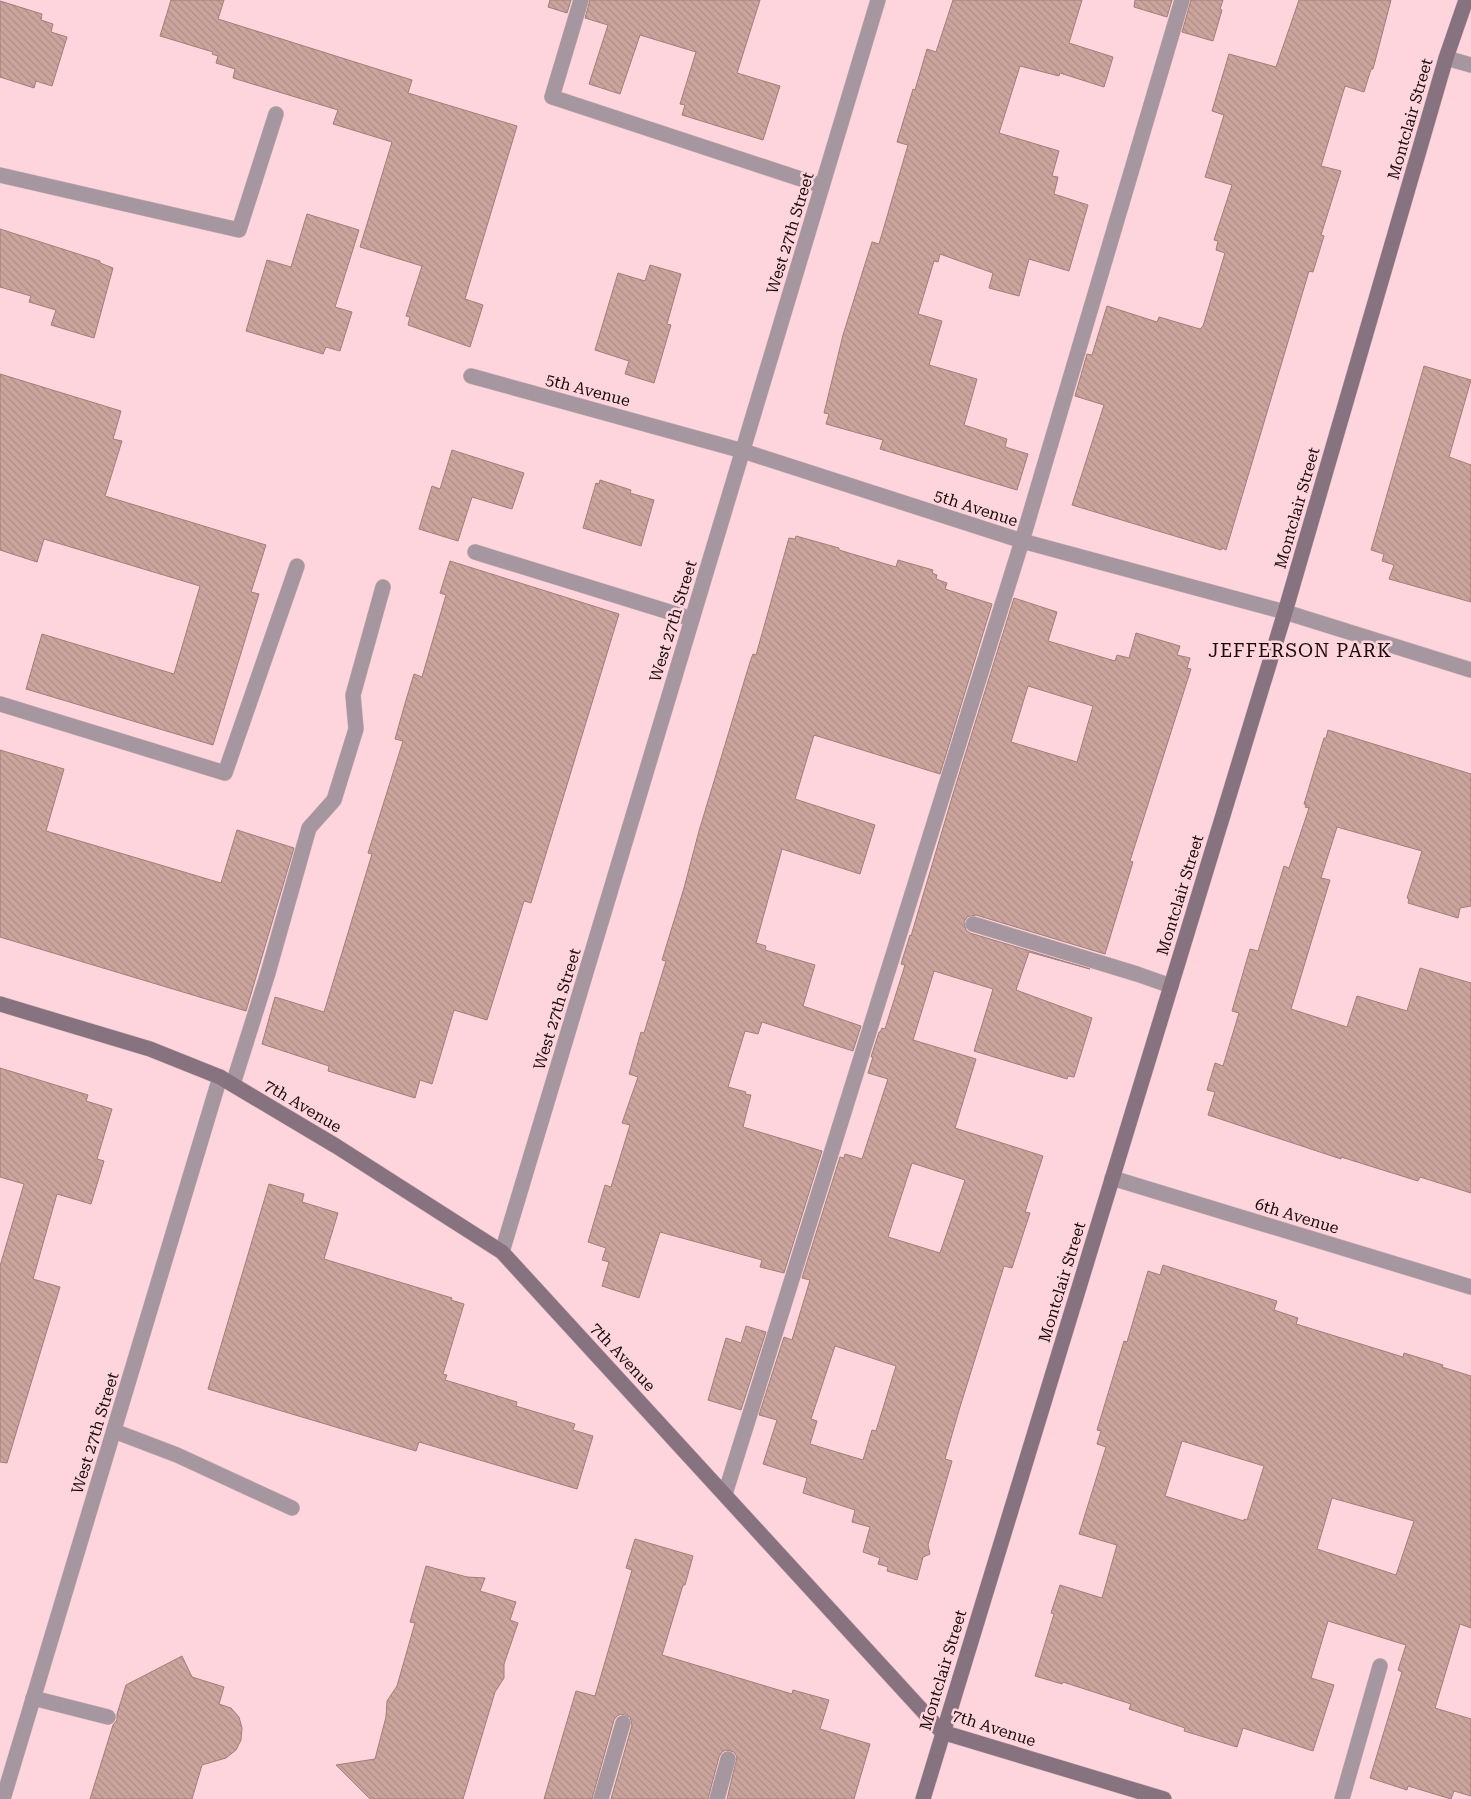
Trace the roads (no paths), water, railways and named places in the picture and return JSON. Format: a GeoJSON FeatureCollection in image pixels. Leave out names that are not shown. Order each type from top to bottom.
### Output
{"type":"FeatureCollection","features":[{"type":"Feature","properties":{"kind":"street"},"geometry":{"type":"LineString","coordinates":[[581,0],[552,97],[822,186]]}},
{"type":"Feature","properties":{"kind":"street","name":"West 27th Street"},"geometry":{"type":"LineString","coordinates":[[502,1252],[878,0]]}},
{"type":"Feature","properties":{"kind":"street"},"geometry":{"type":"LineString","coordinates":[[725,1494],[1022,541],[1182,0]]}},
{"type":"Feature","properties":{"kind":"street","name":"Montclair Street"},"geometry":{"type":"LineString","coordinates":[[923,1799],[1285,612],[1446,58],[1466,0]]}},
{"type":"Feature","properties":{"kind":"street"},"geometry":{"type":"LineString","coordinates":[[1446,58],[1471,65]]}},
{"type":"Feature","properties":{"kind":"street"},"geometry":{"type":"LineString","coordinates":[[0,175],[239,230],[276,114]]}},
{"type":"Feature","properties":{"kind":"street","name":"5th Avenue"},"geometry":{"type":"LineString","coordinates":[[471,376],[742,451],[1022,541],[1285,612],[1471,670]]}},
{"type":"Feature","properties":{"kind":"street"},"geometry":{"type":"LineString","coordinates":[[475,552],[692,619]]}},
{"type":"Feature","properties":{"kind":"street"},"geometry":{"type":"LineString","coordinates":[[0,704],[225,773],[297,566]]}},
{"type":"Feature","properties":{"kind":"street","name":"West 27th Street"},"geometry":{"type":"LineString","coordinates":[[3,1799],[114,1431],[227,1080],[268,973],[309,828],[334,800],[356,729],[353,695],[384,587]]}},
{"type":"Feature","properties":{"kind":"street"},"geometry":{"type":"LineString","coordinates":[[973,924],[1171,986]]}},
{"type":"Feature","properties":{"kind":"street","name":"7th Avenue"},"geometry":{"type":"LineString","coordinates":[[0,1004],[150,1048],[227,1080],[336,1146],[502,1252],[942,1732],[1164,1799]]}},
{"type":"Feature","properties":{"kind":"street","name":"6th Avenue"},"geometry":{"type":"LineString","coordinates":[[1112,1178],[1471,1287]]}},
{"type":"Feature","properties":{"kind":"street"},"geometry":{"type":"LineString","coordinates":[[114,1431],[177,1455],[292,1508]]}},
{"type":"Feature","properties":{"kind":"street"},"geometry":{"type":"LineString","coordinates":[[1342,1799],[1380,1666]]}},
{"type":"Feature","properties":{"kind":"street"},"geometry":{"type":"LineString","coordinates":[[34,1698],[108,1717]]}},
{"type":"Feature","properties":{"kind":"street"},"geometry":{"type":"LineString","coordinates":[[600,1799],[623,1723]]}},
{"type":"Feature","properties":{"kind":"street"},"geometry":{"type":"LineString","coordinates":[[717,1799],[728,1759]]}},
{"type":"Feature","properties":{"kind":"district","name":"JEFFERSON PARK"},"geometry":{"type":"Point","coordinates":[1300,650]}}]}
